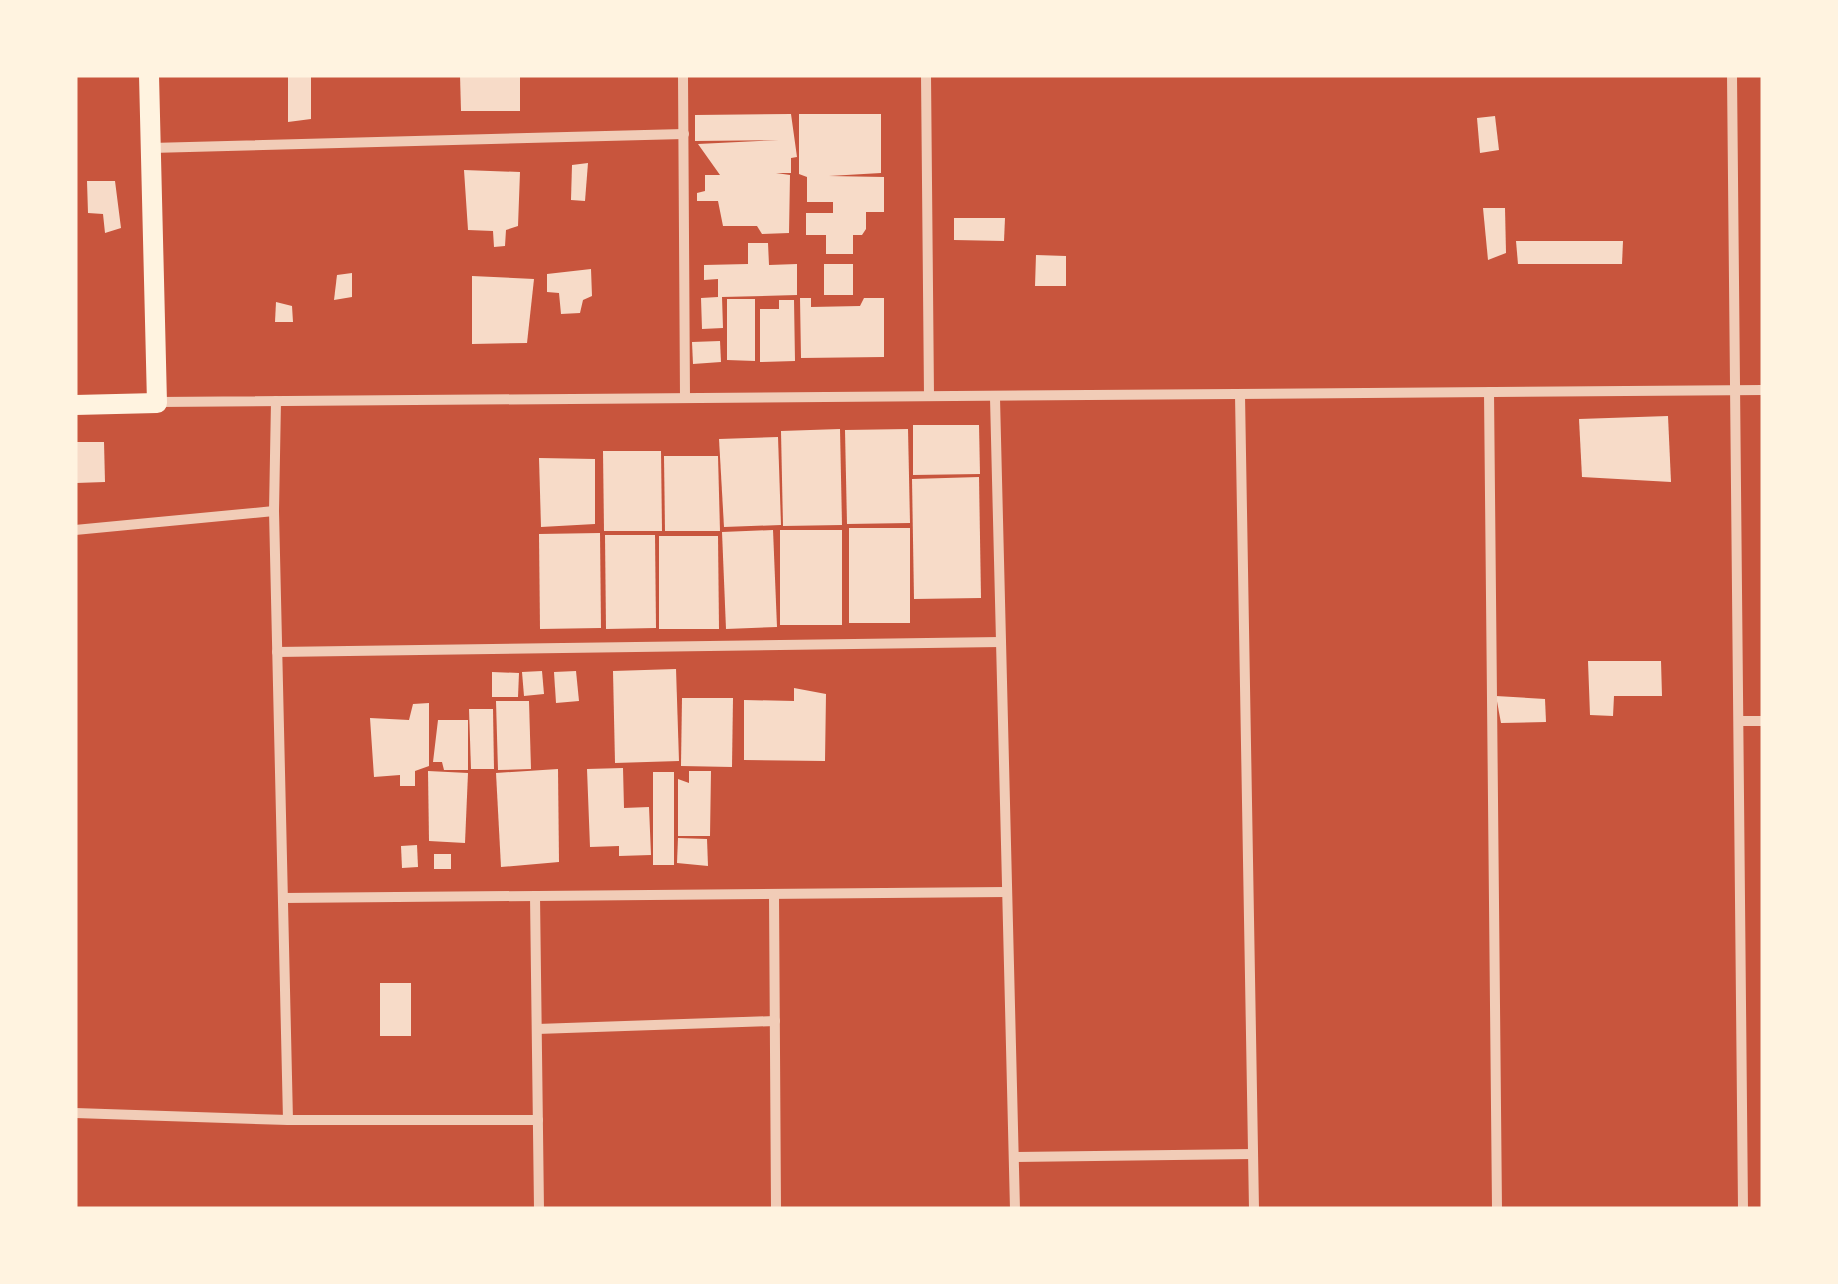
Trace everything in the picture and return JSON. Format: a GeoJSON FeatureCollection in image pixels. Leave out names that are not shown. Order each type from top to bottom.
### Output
{"type":"FeatureCollection","features":[{"type":"Feature","properties":{"kind":"main road"},"geometry":{"type":"LineString","coordinates":[[75,405],[156,402],[149,75]]}},
{"type":"Feature","properties":{"kind":"street"},"geometry":{"type":"LineString","coordinates":[[683,75],[685,396]]}},
{"type":"Feature","properties":{"kind":"street"},"geometry":{"type":"LineString","coordinates":[[926,75],[929,395]]}},
{"type":"Feature","properties":{"kind":"street"},"geometry":{"type":"LineString","coordinates":[[1732,75],[1743,1209]]}},
{"type":"Feature","properties":{"kind":"street"},"geometry":{"type":"LineString","coordinates":[[150,148],[684,134]]}},
{"type":"Feature","properties":{"kind":"street"},"geometry":{"type":"LineString","coordinates":[[156,402],[1763,390]]}},
{"type":"Feature","properties":{"kind":"street"},"geometry":{"type":"LineString","coordinates":[[1488,392],[1497,1209]]}},
{"type":"Feature","properties":{"kind":"street"},"geometry":{"type":"LineString","coordinates":[[1240,395],[1254,1209]]}},
{"type":"Feature","properties":{"kind":"street"},"geometry":{"type":"LineString","coordinates":[[995,398],[1015,1209]]}},
{"type":"Feature","properties":{"kind":"street"},"geometry":{"type":"LineString","coordinates":[[276,401],[274,511],[288,1120]]}},
{"type":"Feature","properties":{"kind":"street"},"geometry":{"type":"LineString","coordinates":[[75,530],[274,511]]}},
{"type":"Feature","properties":{"kind":"street"},"geometry":{"type":"LineString","coordinates":[[277,652],[1001,642]]}},
{"type":"Feature","properties":{"kind":"street"},"geometry":{"type":"LineString","coordinates":[[1739,721],[1763,721]]}},
{"type":"Feature","properties":{"kind":"street"},"geometry":{"type":"LineString","coordinates":[[282,898],[1007,892]]}},
{"type":"Feature","properties":{"kind":"street"},"geometry":{"type":"LineString","coordinates":[[774,894],[776,1209]]}},
{"type":"Feature","properties":{"kind":"street"},"geometry":{"type":"LineString","coordinates":[[535,896],[539,1209]]}},
{"type":"Feature","properties":{"kind":"street"},"geometry":{"type":"LineString","coordinates":[[537,1029],[775,1022]]}},
{"type":"Feature","properties":{"kind":"street"},"geometry":{"type":"LineString","coordinates":[[75,1113],[288,1120],[538,1120]]}},
{"type":"Feature","properties":{"kind":"street"},"geometry":{"type":"LineString","coordinates":[[1014,1157],[1253,1154]]}},
{"type":"Feature","properties":{"kind":"building"},"geometry":{"type":"Polygon","coordinates":[[[288,75],[311,75],[311,119],[288,122],[288,75]]]}},
{"type":"Feature","properties":{"kind":"building"},"geometry":{"type":"Polygon","coordinates":[[[460,75],[520,76],[520,111],[461,111],[460,75]]]}},
{"type":"Feature","properties":{"kind":"building"},"geometry":{"type":"Polygon","coordinates":[[[791,114],[797,157],[791,158],[791,173],[776,173],[790,175],[789,233],[762,234],[757,226],[723,226],[718,201],[697,201],[697,193],[705,191],[705,175],[720,175],[698,144],[779,140],[695,141],[695,115],[791,114]]]}},
{"type":"Feature","properties":{"kind":"building"},"geometry":{"type":"Polygon","coordinates":[[[799,114],[881,114],[881,173],[829,176],[884,177],[884,212],[866,212],[866,229],[862,235],[853,235],[853,254],[826,254],[826,235],[806,235],[806,213],[833,213],[833,202],[807,202],[807,177],[799,174],[799,114]]]}},
{"type":"Feature","properties":{"kind":"building"},"geometry":{"type":"Polygon","coordinates":[[[1495,116],[1499,150],[1480,153],[1477,118],[1495,116]]]}},
{"type":"Feature","properties":{"kind":"building"},"geometry":{"type":"Polygon","coordinates":[[[588,163],[585,201],[571,200],[572,165],[588,163]]]}},
{"type":"Feature","properties":{"kind":"building"},"geometry":{"type":"Polygon","coordinates":[[[464,170],[520,172],[518,226],[506,230],[505,246],[494,247],[493,231],[468,230],[464,170]]]}},
{"type":"Feature","properties":{"kind":"building"},"geometry":{"type":"Polygon","coordinates":[[[87,181],[115,181],[121,228],[105,233],[103,214],[88,213],[87,181]]]}},
{"type":"Feature","properties":{"kind":"building"},"geometry":{"type":"Polygon","coordinates":[[[1483,208],[1505,208],[1506,253],[1488,260],[1483,208]]]}},
{"type":"Feature","properties":{"kind":"building"},"geometry":{"type":"Polygon","coordinates":[[[954,218],[1005,218],[1004,241],[954,240],[954,218]]]}},
{"type":"Feature","properties":{"kind":"building"},"geometry":{"type":"Polygon","coordinates":[[[1516,241],[1623,241],[1622,264],[1518,264],[1516,241]]]}},
{"type":"Feature","properties":{"kind":"building"},"geometry":{"type":"Polygon","coordinates":[[[748,243],[768,243],[769,265],[797,264],[797,295],[722,297],[723,328],[702,329],[701,298],[718,297],[718,279],[704,280],[704,265],[748,264],[748,243]]]}},
{"type":"Feature","properties":{"kind":"building"},"geometry":{"type":"Polygon","coordinates":[[[1036,255],[1066,256],[1066,286],[1035,286],[1036,255]]]}},
{"type":"Feature","properties":{"kind":"building"},"geometry":{"type":"Polygon","coordinates":[[[824,264],[853,264],[853,295],[824,295],[824,264]]]}},
{"type":"Feature","properties":{"kind":"building"},"geometry":{"type":"Polygon","coordinates":[[[591,269],[592,296],[583,300],[580,313],[561,314],[559,293],[547,292],[547,274],[591,269]]]}},
{"type":"Feature","properties":{"kind":"building"},"geometry":{"type":"Polygon","coordinates":[[[352,273],[352,297],[334,300],[337,275],[352,273]]]}},
{"type":"Feature","properties":{"kind":"building"},"geometry":{"type":"Polygon","coordinates":[[[472,276],[534,279],[527,343],[472,344],[472,276]]]}},
{"type":"Feature","properties":{"kind":"building"},"geometry":{"type":"Polygon","coordinates":[[[800,298],[811,298],[811,307],[860,306],[864,298],[884,298],[884,357],[801,358],[800,298]]]}},
{"type":"Feature","properties":{"kind":"building"},"geometry":{"type":"Polygon","coordinates":[[[727,299],[755,299],[755,361],[727,360],[727,299]]]}},
{"type":"Feature","properties":{"kind":"building"},"geometry":{"type":"Polygon","coordinates":[[[779,300],[794,300],[795,361],[760,362],[760,309],[779,309],[779,300]]]}},
{"type":"Feature","properties":{"kind":"building"},"geometry":{"type":"Polygon","coordinates":[[[276,302],[292,306],[293,322],[275,322],[276,302]]]}},
{"type":"Feature","properties":{"kind":"building"},"geometry":{"type":"Polygon","coordinates":[[[720,341],[721,362],[693,364],[692,342],[720,341]]]}},
{"type":"Feature","properties":{"kind":"building"},"geometry":{"type":"Polygon","coordinates":[[[1668,416],[1671,482],[1582,477],[1579,419],[1668,416]]]}},
{"type":"Feature","properties":{"kind":"building"},"geometry":{"type":"Polygon","coordinates":[[[913,425],[979,425],[980,474],[913,475],[913,425]]]}},
{"type":"Feature","properties":{"kind":"building"},"geometry":{"type":"Polygon","coordinates":[[[840,429],[842,525],[783,526],[781,431],[840,429]]]}},
{"type":"Feature","properties":{"kind":"building"},"geometry":{"type":"Polygon","coordinates":[[[908,429],[910,523],[847,524],[845,430],[908,429]]]}},
{"type":"Feature","properties":{"kind":"building"},"geometry":{"type":"Polygon","coordinates":[[[778,437],[781,525],[724,527],[719,439],[778,437]]]}},
{"type":"Feature","properties":{"kind":"building"},"geometry":{"type":"Polygon","coordinates":[[[75,442],[104,442],[105,482],[76,483],[75,442]]]}},
{"type":"Feature","properties":{"kind":"building"},"geometry":{"type":"Polygon","coordinates":[[[603,451],[661,451],[662,531],[604,531],[603,451]]]}},
{"type":"Feature","properties":{"kind":"building"},"geometry":{"type":"Polygon","coordinates":[[[664,456],[718,456],[720,531],[665,531],[664,456]]]}},
{"type":"Feature","properties":{"kind":"building"},"geometry":{"type":"Polygon","coordinates":[[[539,458],[595,459],[595,524],[541,527],[539,458]]]}},
{"type":"Feature","properties":{"kind":"building"},"geometry":{"type":"Polygon","coordinates":[[[979,477],[981,598],[914,599],[912,479],[979,477]]]}},
{"type":"Feature","properties":{"kind":"building"},"geometry":{"type":"Polygon","coordinates":[[[849,528],[910,528],[910,623],[849,623],[849,528]]]}},
{"type":"Feature","properties":{"kind":"building"},"geometry":{"type":"Polygon","coordinates":[[[773,530],[777,627],[726,629],[722,532],[773,530]]]}},
{"type":"Feature","properties":{"kind":"building"},"geometry":{"type":"Polygon","coordinates":[[[780,530],[842,530],[842,625],[780,625],[780,530]]]}},
{"type":"Feature","properties":{"kind":"building"},"geometry":{"type":"Polygon","coordinates":[[[600,533],[601,628],[540,629],[539,534],[600,533]]]}},
{"type":"Feature","properties":{"kind":"building"},"geometry":{"type":"Polygon","coordinates":[[[605,535],[655,535],[656,628],[606,629],[605,535]]]}},
{"type":"Feature","properties":{"kind":"building"},"geometry":{"type":"Polygon","coordinates":[[[659,536],[718,536],[719,629],[659,629],[659,536]]]}},
{"type":"Feature","properties":{"kind":"building"},"geometry":{"type":"Polygon","coordinates":[[[1588,661],[1661,661],[1662,696],[1614,696],[1613,716],[1590,715],[1588,661]]]}},
{"type":"Feature","properties":{"kind":"building"},"geometry":{"type":"Polygon","coordinates":[[[676,669],[679,761],[615,763],[613,671],[676,669]]]}},
{"type":"Feature","properties":{"kind":"building"},"geometry":{"type":"Polygon","coordinates":[[[542,671],[544,694],[524,696],[522,672],[542,671]]]}},
{"type":"Feature","properties":{"kind":"building"},"geometry":{"type":"Polygon","coordinates":[[[576,671],[579,701],[556,703],[554,672],[576,671]]]}},
{"type":"Feature","properties":{"kind":"building"},"geometry":{"type":"Polygon","coordinates":[[[492,672],[519,673],[518,697],[492,697],[492,672]]]}},
{"type":"Feature","properties":{"kind":"building"},"geometry":{"type":"Polygon","coordinates":[[[794,688],[826,694],[825,761],[744,760],[744,700],[794,701],[794,688]]]}},
{"type":"Feature","properties":{"kind":"building"},"geometry":{"type":"Polygon","coordinates":[[[1496,696],[1545,699],[1546,722],[1501,723],[1496,696]]]}},
{"type":"Feature","properties":{"kind":"building"},"geometry":{"type":"Polygon","coordinates":[[[682,698],[733,698],[732,767],[681,766],[682,698]]]}},
{"type":"Feature","properties":{"kind":"building"},"geometry":{"type":"Polygon","coordinates":[[[496,701],[529,701],[531,769],[498,770],[496,701]]]}},
{"type":"Feature","properties":{"kind":"building"},"geometry":{"type":"Polygon","coordinates":[[[429,703],[429,766],[415,771],[415,786],[400,786],[400,775],[374,777],[370,718],[409,720],[413,704],[429,703]]]}},
{"type":"Feature","properties":{"kind":"building"},"geometry":{"type":"Polygon","coordinates":[[[469,709],[493,709],[494,769],[471,769],[469,709]]]}},
{"type":"Feature","properties":{"kind":"building"},"geometry":{"type":"Polygon","coordinates":[[[438,720],[468,720],[468,770],[444,770],[442,762],[433,762],[438,720]]]}},
{"type":"Feature","properties":{"kind":"building"},"geometry":{"type":"Polygon","coordinates":[[[623,768],[624,808],[649,807],[651,855],[619,856],[619,846],[590,847],[587,769],[623,768]]]}},
{"type":"Feature","properties":{"kind":"building"},"geometry":{"type":"Polygon","coordinates":[[[558,769],[559,862],[501,867],[496,773],[558,769]]]}},
{"type":"Feature","properties":{"kind":"building"},"geometry":{"type":"Polygon","coordinates":[[[428,771],[468,773],[465,843],[429,841],[428,771]]]}},
{"type":"Feature","properties":{"kind":"building"},"geometry":{"type":"Polygon","coordinates":[[[689,771],[711,771],[710,836],[678,836],[678,779],[689,783],[689,771]]]}},
{"type":"Feature","properties":{"kind":"building"},"geometry":{"type":"Polygon","coordinates":[[[653,772],[674,772],[674,865],[653,865],[653,772]]]}},
{"type":"Feature","properties":{"kind":"building"},"geometry":{"type":"Polygon","coordinates":[[[678,838],[707,839],[708,866],[677,863],[678,838]]]}},
{"type":"Feature","properties":{"kind":"building"},"geometry":{"type":"Polygon","coordinates":[[[417,845],[418,867],[402,868],[401,846],[417,845]]]}},
{"type":"Feature","properties":{"kind":"building"},"geometry":{"type":"Polygon","coordinates":[[[434,854],[451,854],[451,869],[434,869],[434,854]]]}},
{"type":"Feature","properties":{"kind":"building"},"geometry":{"type":"Polygon","coordinates":[[[380,983],[411,983],[411,1036],[380,1036],[380,983]]]}}]}
